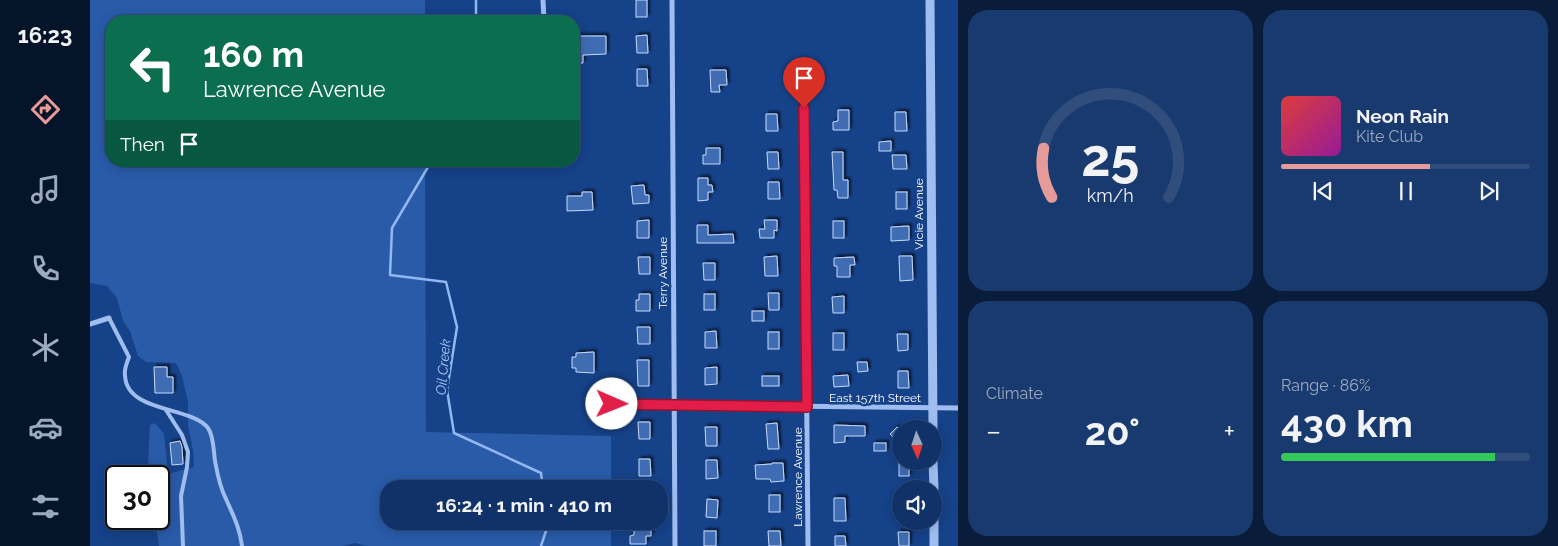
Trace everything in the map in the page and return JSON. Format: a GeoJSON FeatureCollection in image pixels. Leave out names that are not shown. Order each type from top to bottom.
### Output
{"type":"FeatureCollection","features":[{"type":"Feature","properties":{"kind":"street"},"geometry":{"type":"LineString","coordinates":[[544,0],[544,15]]}},
{"type":"Feature","properties":{"kind":"street","name":"Terry Avenue"},"geometry":{"type":"LineString","coordinates":[[672,0],[675,546]]}},
{"type":"Feature","properties":{"kind":"street","name":"Vicie Avenue"},"geometry":{"type":"LineString","coordinates":[[930,0],[933,420]]}},
{"type":"Feature","properties":{"kind":"street","name":"Lawrence Avenue"},"geometry":{"type":"LineString","coordinates":[[804,108],[808,546]]}},
{"type":"Feature","properties":{"kind":"street"},"geometry":{"type":"LineString","coordinates":[[90,324],[109,318]]}},
{"type":"Feature","properties":{"kind":"street","name":"East 157th Street"},"geometry":{"type":"LineString","coordinates":[[612,404],[958,408]]}},
{"type":"Feature","properties":{"kind":"street"},"geometry":{"type":"LineString","coordinates":[[934,530],[934,546]]}},
{"type":"Feature","properties":{"kind":"lane"},"geometry":{"type":"LineString","coordinates":[[109,318],[129,357],[124,374],[126,383],[134,394],[153,406],[196,418],[208,429],[225,498],[240,532],[242,546]]}},
{"type":"Feature","properties":{"kind":"lane"},"geometry":{"type":"LineString","coordinates":[[166,410],[182,435],[188,452],[181,496],[183,546]]}},
{"type":"Feature","properties":{"kind":"shaded area"},"geometry":{"type":"Polygon","coordinates":[[[90,0],[425,0],[425,15],[105,15],[105,167],[425,167],[426,432],[611,436],[611,480],[380,480],[380,530],[611,530],[611,546],[367,546],[355,543],[343,546],[159,546],[157,530],[170,530],[170,473],[194,467],[188,425],[188,402],[182,376],[176,363],[146,362],[138,356],[130,331],[123,321],[117,298],[107,286],[90,283],[90,0]]]}},
{"type":"Feature","properties":{"kind":"shaded area"},"geometry":{"type":"Polygon","coordinates":[[[155,423],[164,434],[167,465],[148,465],[150,425],[155,423]]]}},
{"type":"Feature","properties":{"kind":"building"},"geometry":{"type":"Polygon","coordinates":[[[636,0],[647,0],[647,17],[636,17],[636,0]]]}},
{"type":"Feature","properties":{"kind":"building"},"geometry":{"type":"Polygon","coordinates":[[[647,35],[648,53],[637,53],[636,36],[647,35]]]}},
{"type":"Feature","properties":{"kind":"building"},"geometry":{"type":"Polygon","coordinates":[[[580,36],[606,36],[606,54],[583,55],[583,63],[580,63],[580,36]]]}},
{"type":"Feature","properties":{"kind":"building"},"geometry":{"type":"Polygon","coordinates":[[[637,69],[647,69],[648,86],[637,86],[637,69]]]}},
{"type":"Feature","properties":{"kind":"building"},"geometry":{"type":"Polygon","coordinates":[[[710,70],[726,70],[727,85],[719,85],[720,92],[711,92],[710,70]]]}},
{"type":"Feature","properties":{"kind":"building"},"geometry":{"type":"Polygon","coordinates":[[[838,110],[849,110],[849,130],[833,130],[833,122],[838,121],[838,110]]]}},
{"type":"Feature","properties":{"kind":"building"},"geometry":{"type":"Polygon","coordinates":[[[895,112],[906,112],[907,131],[895,131],[895,112]]]}},
{"type":"Feature","properties":{"kind":"building"},"geometry":{"type":"Polygon","coordinates":[[[766,114],[777,114],[778,131],[766,131],[766,114]]]}},
{"type":"Feature","properties":{"kind":"building"},"geometry":{"type":"Polygon","coordinates":[[[891,141],[891,151],[879,151],[879,142],[891,141]]]}},
{"type":"Feature","properties":{"kind":"building"},"geometry":{"type":"Polygon","coordinates":[[[706,148],[720,148],[720,164],[703,164],[703,155],[706,155],[706,148]]]}},
{"type":"Feature","properties":{"kind":"building"},"geometry":{"type":"Polygon","coordinates":[[[767,152],[778,152],[779,169],[768,169],[767,152]]]}},
{"type":"Feature","properties":{"kind":"building"},"geometry":{"type":"Polygon","coordinates":[[[832,152],[843,152],[843,180],[848,180],[848,198],[838,198],[837,190],[834,190],[832,152]]]}},
{"type":"Feature","properties":{"kind":"building"},"geometry":{"type":"Polygon","coordinates":[[[892,155],[906,155],[907,169],[893,169],[892,155]]]}},
{"type":"Feature","properties":{"kind":"building"},"geometry":{"type":"Polygon","coordinates":[[[698,178],[708,178],[708,185],[712,185],[713,192],[708,192],[708,200],[698,201],[698,178]]]}},
{"type":"Feature","properties":{"kind":"building"},"geometry":{"type":"Polygon","coordinates":[[[768,182],[779,182],[780,199],[768,199],[768,182]]]}},
{"type":"Feature","properties":{"kind":"building"},"geometry":{"type":"Polygon","coordinates":[[[644,185],[645,195],[649,195],[649,203],[633,204],[631,186],[644,185]]]}},
{"type":"Feature","properties":{"kind":"building"},"geometry":{"type":"Polygon","coordinates":[[[582,192],[592,192],[593,210],[567,211],[567,196],[582,196],[582,192]]]}},
{"type":"Feature","properties":{"kind":"building"},"geometry":{"type":"Polygon","coordinates":[[[896,192],[907,192],[907,209],[896,209],[896,192]]]}},
{"type":"Feature","properties":{"kind":"building"},"geometry":{"type":"Polygon","coordinates":[[[649,220],[649,238],[637,238],[637,221],[649,220]]]}},
{"type":"Feature","properties":{"kind":"building"},"geometry":{"type":"Polygon","coordinates":[[[764,220],[777,220],[777,231],[774,230],[774,238],[760,238],[759,229],[765,229],[764,220]]]}},
{"type":"Feature","properties":{"kind":"building"},"geometry":{"type":"Polygon","coordinates":[[[833,221],[844,221],[844,238],[833,238],[833,221]]]}},
{"type":"Feature","properties":{"kind":"building"},"geometry":{"type":"Polygon","coordinates":[[[697,225],[708,225],[708,235],[733,234],[734,243],[697,243],[697,225]]]}},
{"type":"Feature","properties":{"kind":"building"},"geometry":{"type":"Polygon","coordinates":[[[909,226],[909,240],[891,241],[891,227],[909,226]]]}},
{"type":"Feature","properties":{"kind":"building"},"geometry":{"type":"Polygon","coordinates":[[[777,256],[778,276],[765,276],[764,257],[777,256]]]}},
{"type":"Feature","properties":{"kind":"building"},"geometry":{"type":"Polygon","coordinates":[[[899,256],[912,256],[913,280],[900,281],[899,256]]]}},
{"type":"Feature","properties":{"kind":"building"},"geometry":{"type":"Polygon","coordinates":[[[638,257],[650,257],[650,274],[639,274],[638,257]]]}},
{"type":"Feature","properties":{"kind":"building"},"geometry":{"type":"Polygon","coordinates":[[[854,257],[855,265],[850,265],[850,277],[837,277],[837,266],[834,266],[834,258],[854,257]]]}},
{"type":"Feature","properties":{"kind":"building"},"geometry":{"type":"Polygon","coordinates":[[[703,263],[715,263],[715,280],[704,280],[703,263]]]}},
{"type":"Feature","properties":{"kind":"building"},"geometry":{"type":"Polygon","coordinates":[[[768,293],[779,293],[779,310],[769,310],[768,293]]]}},
{"type":"Feature","properties":{"kind":"building"},"geometry":{"type":"Polygon","coordinates":[[[639,294],[650,294],[650,311],[636,311],[636,300],[639,300],[639,294]]]}},
{"type":"Feature","properties":{"kind":"building"},"geometry":{"type":"Polygon","coordinates":[[[704,294],[715,294],[715,310],[704,310],[704,294]]]}},
{"type":"Feature","properties":{"kind":"building"},"geometry":{"type":"Polygon","coordinates":[[[844,296],[844,313],[833,313],[832,297],[844,296]]]}},
{"type":"Feature","properties":{"kind":"building"},"geometry":{"type":"Polygon","coordinates":[[[752,311],[764,311],[764,321],[752,321],[752,311]]]}},
{"type":"Feature","properties":{"kind":"building"},"geometry":{"type":"Polygon","coordinates":[[[637,327],[650,327],[650,344],[638,344],[637,327]]]}},
{"type":"Feature","properties":{"kind":"building"},"geometry":{"type":"Polygon","coordinates":[[[716,331],[717,348],[705,348],[705,332],[716,331]]]}},
{"type":"Feature","properties":{"kind":"building"},"geometry":{"type":"Polygon","coordinates":[[[768,332],[779,332],[779,349],[768,349],[768,332]]]}},
{"type":"Feature","properties":{"kind":"building"},"geometry":{"type":"Polygon","coordinates":[[[833,333],[844,333],[844,350],[833,350],[833,333]]]}},
{"type":"Feature","properties":{"kind":"building"},"geometry":{"type":"Polygon","coordinates":[[[897,334],[908,334],[908,350],[898,351],[897,334]]]}},
{"type":"Feature","properties":{"kind":"building"},"geometry":{"type":"Polygon","coordinates":[[[594,352],[594,373],[576,372],[576,368],[572,368],[572,357],[576,357],[576,353],[594,352]]]}},
{"type":"Feature","properties":{"kind":"building"},"geometry":{"type":"Polygon","coordinates":[[[637,360],[649,360],[649,386],[638,386],[637,360]]]}},
{"type":"Feature","properties":{"kind":"building"},"geometry":{"type":"Polygon","coordinates":[[[857,362],[867,362],[868,371],[858,372],[857,362]]]}},
{"type":"Feature","properties":{"kind":"building"},"geometry":{"type":"Polygon","coordinates":[[[154,367],[167,367],[167,377],[173,377],[173,393],[155,393],[154,367]]]}},
{"type":"Feature","properties":{"kind":"building"},"geometry":{"type":"Polygon","coordinates":[[[717,367],[717,384],[705,385],[705,368],[717,367]]]}},
{"type":"Feature","properties":{"kind":"building"},"geometry":{"type":"Polygon","coordinates":[[[898,371],[908,371],[909,388],[898,388],[898,371]]]}},
{"type":"Feature","properties":{"kind":"building"},"geometry":{"type":"Polygon","coordinates":[[[848,375],[849,386],[834,387],[833,376],[848,375]]]}},
{"type":"Feature","properties":{"kind":"building"},"geometry":{"type":"Polygon","coordinates":[[[762,376],[779,376],[779,386],[762,386],[762,376]]]}},
{"type":"Feature","properties":{"kind":"building"},"geometry":{"type":"Polygon","coordinates":[[[638,422],[650,422],[650,439],[639,439],[638,422]]]}},
{"type":"Feature","properties":{"kind":"building"},"geometry":{"type":"Polygon","coordinates":[[[777,423],[779,449],[768,449],[766,424],[777,423]]]}},
{"type":"Feature","properties":{"kind":"building"},"geometry":{"type":"Polygon","coordinates":[[[834,425],[865,426],[865,436],[845,436],[845,442],[834,443],[834,425]]]}},
{"type":"Feature","properties":{"kind":"building"},"geometry":{"type":"Polygon","coordinates":[[[705,427],[717,427],[717,446],[706,446],[705,427]]]}},
{"type":"Feature","properties":{"kind":"building"},"geometry":{"type":"Polygon","coordinates":[[[180,441],[183,464],[172,465],[170,443],[180,441]]]}},
{"type":"Feature","properties":{"kind":"building"},"geometry":{"type":"Polygon","coordinates":[[[874,443],[886,443],[886,451],[874,451],[874,443]]]}},
{"type":"Feature","properties":{"kind":"building"},"geometry":{"type":"Polygon","coordinates":[[[639,459],[650,459],[651,476],[639,476],[639,459]]]}},
{"type":"Feature","properties":{"kind":"building"},"geometry":{"type":"Polygon","coordinates":[[[706,460],[717,460],[718,478],[706,479],[706,460]]]}},
{"type":"Feature","properties":{"kind":"building"},"geometry":{"type":"Polygon","coordinates":[[[783,463],[784,481],[771,482],[770,479],[756,479],[755,465],[783,463]]]}},
{"type":"Feature","properties":{"kind":"building"},"geometry":{"type":"Polygon","coordinates":[[[899,470],[909,470],[909,476],[899,476],[899,470]]]}},
{"type":"Feature","properties":{"kind":"building"},"geometry":{"type":"Polygon","coordinates":[[[769,495],[780,495],[780,512],[769,512],[769,495]]]}},
{"type":"Feature","properties":{"kind":"building"},"geometry":{"type":"Polygon","coordinates":[[[834,498],[845,498],[846,521],[834,521],[834,498]]]}},
{"type":"Feature","properties":{"kind":"building"},"geometry":{"type":"Polygon","coordinates":[[[707,499],[718,500],[717,518],[706,517],[707,499]]]}},
{"type":"Feature","properties":{"kind":"building"},"geometry":{"type":"Polygon","coordinates":[[[634,530],[651,530],[651,536],[646,536],[646,544],[630,544],[630,536],[634,535],[634,530]]]}},
{"type":"Feature","properties":{"kind":"building"},"geometry":{"type":"Polygon","coordinates":[[[704,531],[716,531],[716,546],[704,546],[704,531]]]}},
{"type":"Feature","properties":{"kind":"building"},"geometry":{"type":"Polygon","coordinates":[[[768,531],[780,531],[781,546],[769,546],[768,531]]]}},
{"type":"Feature","properties":{"kind":"building"},"geometry":{"type":"Polygon","coordinates":[[[898,532],[909,532],[909,546],[899,546],[898,532]]]}},
{"type":"Feature","properties":{"kind":"building"},"geometry":{"type":"Polygon","coordinates":[[[835,536],[845,536],[846,546],[835,546],[835,536]]]}},
{"type":"Feature","properties":{"kind":"waterway","name":"Oil Creek"},"geometry":{"type":"LineString","coordinates":[[476,0],[476,15]]}},
{"type":"Feature","properties":{"kind":"waterway","name":"Oil Creek"},"geometry":{"type":"LineString","coordinates":[[428,167],[392,228],[390,275],[446,282],[457,327],[447,390],[454,433],[541,473],[542,480]]}},
{"type":"Feature","properties":{"kind":"waterway","name":"Oil Creek"},"geometry":{"type":"LineString","coordinates":[[541,546],[546,530]]}},
{"type":"Feature","properties":{"kind":"route"},"geometry":{"type":"LineString","coordinates":[[612,404],[807,407],[804,108]]}}]}
